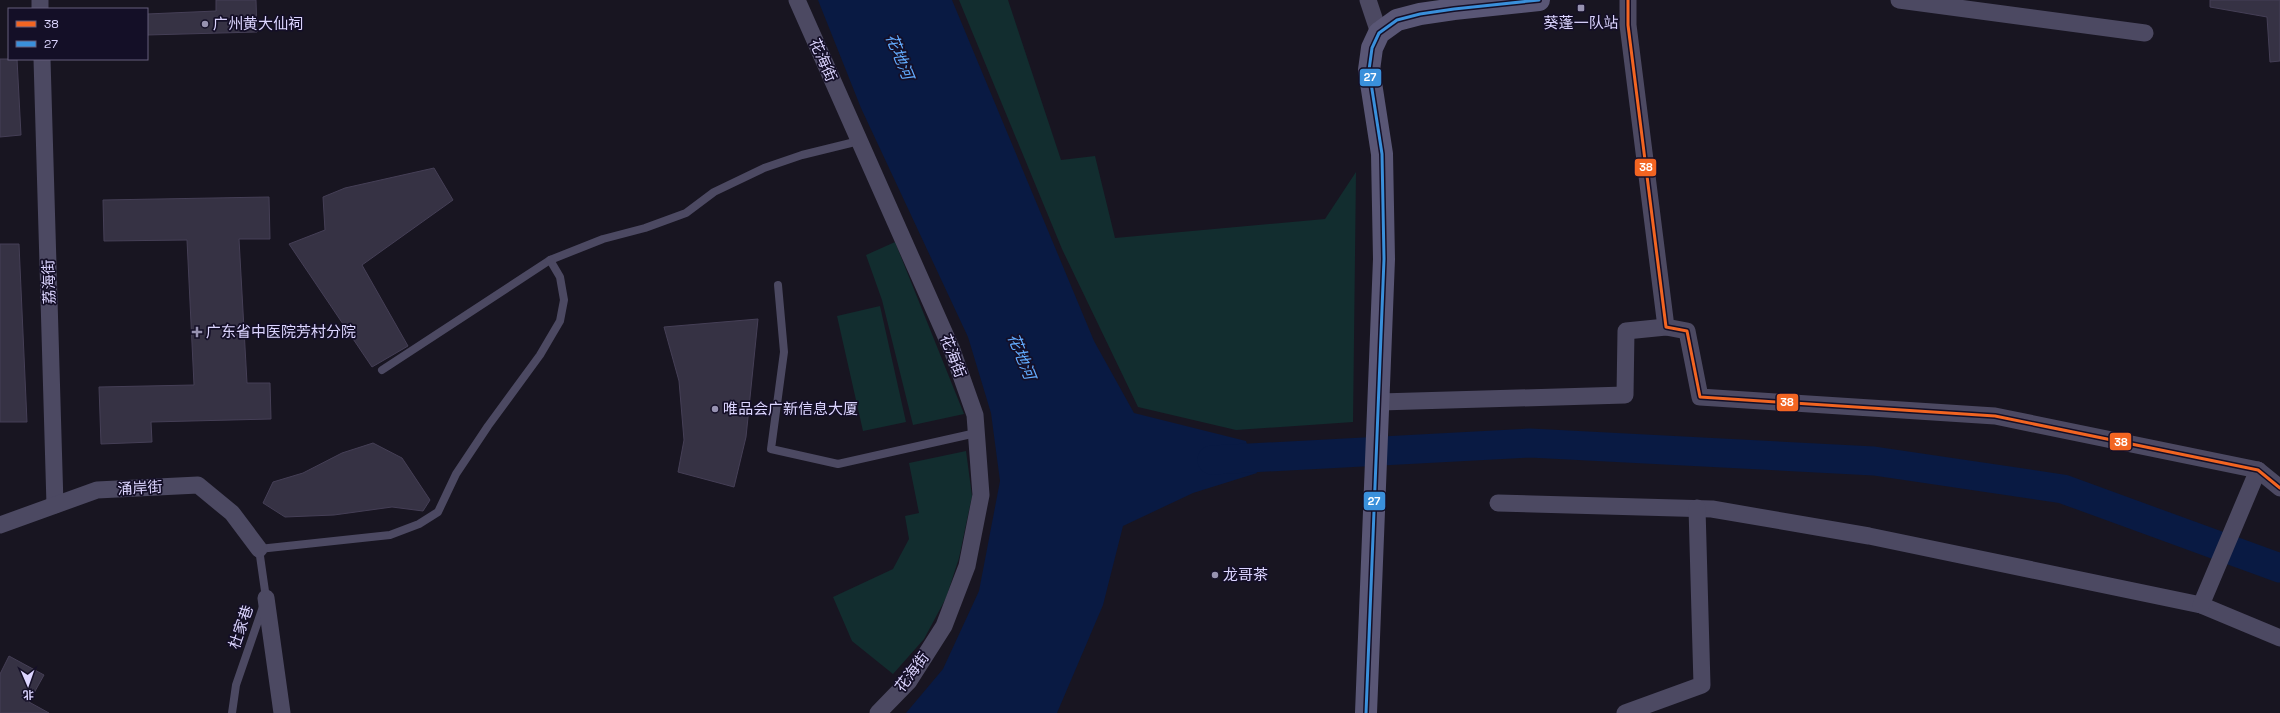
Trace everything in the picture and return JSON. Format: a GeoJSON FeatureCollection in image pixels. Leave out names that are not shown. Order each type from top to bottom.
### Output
{"type":"FeatureCollection","features":[{"type":"Feature","properties":{"kind":"street","name":"花海街"},"geometry":{"type":"LineString","coordinates":[[797,0],[952,350],[975,415],[981,495],[967,566],[944,626],[909,681],[878,713]]}},
{"type":"Feature","properties":{"kind":"street"},"geometry":{"type":"LineString","coordinates":[[1368,0],[1379,33]]}},
{"type":"Feature","properties":{"kind":"street"},"geometry":{"type":"LineString","coordinates":[[1366,713],[1375,523],[1384,259],[1382,154],[1369,70],[1372,48],[1379,33],[1397,20],[1420,14],[1539,0]]}},
{"type":"Feature","properties":{"kind":"street"},"geometry":{"type":"LineString","coordinates":[[1628,0],[1628,25],[1666,327]]}},
{"type":"Feature","properties":{"kind":"street"},"geometry":{"type":"LineString","coordinates":[[1898,0],[2145,33]]}},
{"type":"Feature","properties":{"kind":"street","name":"荔海街"},"geometry":{"type":"LineString","coordinates":[[42,60],[56,505]]}},
{"type":"Feature","properties":{"kind":"street"},"geometry":{"type":"LineString","coordinates":[[1379,406],[1625,395],[1626,331],[1666,327],[1687,331],[1700,397],[1995,416],[2258,470],[2280,488]]}},
{"type":"Feature","properties":{"kind":"street"},"geometry":{"type":"LineString","coordinates":[[2201,605],[2258,470]]}},
{"type":"Feature","properties":{"kind":"street","name":"涌岸街"},"geometry":{"type":"LineString","coordinates":[[0,525],[97,490],[198,485],[232,512],[259,549]]}},
{"type":"Feature","properties":{"kind":"street"},"geometry":{"type":"LineString","coordinates":[[1498,503],[1712,509],[1870,536],[2201,605],[2280,638]]}},
{"type":"Feature","properties":{"kind":"street"},"geometry":{"type":"LineString","coordinates":[[1625,713],[1702,685],[1697,508]]}},
{"type":"Feature","properties":{"kind":"street"},"geometry":{"type":"LineString","coordinates":[[266,598],[282,713]]}},
{"type":"Feature","properties":{"kind":"lane"},"geometry":{"type":"LineString","coordinates":[[382,370],[550,260],[603,239],[645,228],[686,213],[714,192],[764,168],[802,155],[859,141]]}},
{"type":"Feature","properties":{"kind":"lane"},"geometry":{"type":"LineString","coordinates":[[259,549],[390,535],[419,524],[438,512],[456,474],[488,426],[540,354],[560,321],[564,300],[560,277],[550,260]]}},
{"type":"Feature","properties":{"kind":"lane"},"geometry":{"type":"LineString","coordinates":[[778,285],[784,352],[771,449],[838,464],[976,433]]}},
{"type":"Feature","properties":{"kind":"lane","name":"杜家巷"},"geometry":{"type":"LineString","coordinates":[[232,713],[236,685],[266,598],[259,549]]}},
{"type":"Feature","properties":{"kind":"green space"},"geometry":{"type":"Polygon","coordinates":[[[959,0],[1008,0],[1061,160],[1095,156],[1115,238],[1325,219],[1356,172],[1353,422],[1236,430],[1138,407],[1062,249],[959,0]]]}},
{"type":"Feature","properties":{"kind":"green space"},"geometry":{"type":"Polygon","coordinates":[[[895,242],[964,414],[913,425],[882,300],[866,255],[895,242]]]}},
{"type":"Feature","properties":{"kind":"green space"},"geometry":{"type":"Polygon","coordinates":[[[880,306],[906,422],[863,431],[837,316],[880,306]]]}},
{"type":"Feature","properties":{"kind":"green space"},"geometry":{"type":"Polygon","coordinates":[[[966,451],[972,496],[959,558],[946,598],[924,639],[893,674],[852,641],[833,597],[893,569],[909,539],[905,516],[919,513],[909,463],[966,451]]]}},
{"type":"Feature","properties":{"kind":"water","name":"花地河"},"geometry":{"type":"Polygon","coordinates":[[[818,0],[952,0],[1094,341],[1134,413],[1246,441],[1257,473],[1193,493],[1123,526],[1103,605],[1057,713],[906,713],[943,669],[979,591],[1000,481],[991,413],[968,337],[861,108],[818,0]]]}},
{"type":"Feature","properties":{"kind":"building"},"geometry":{"type":"Polygon","coordinates":[[[216,0],[256,0],[257,32],[148,35],[148,14],[216,11],[216,0]]]}},
{"type":"Feature","properties":{"kind":"building"},"geometry":{"type":"Polygon","coordinates":[[[2210,0],[2280,0],[2280,61],[2270,62],[2267,17],[2210,7],[2210,0]]]}},
{"type":"Feature","properties":{"kind":"building"},"geometry":{"type":"Polygon","coordinates":[[[0,59],[17,60],[21,135],[0,137],[0,59]]]}},
{"type":"Feature","properties":{"kind":"building"},"geometry":{"type":"Polygon","coordinates":[[[434,168],[453,200],[362,265],[408,346],[372,367],[289,244],[325,230],[323,197],[345,188],[434,168]]]}},
{"type":"Feature","properties":{"kind":"building"},"geometry":{"type":"Polygon","coordinates":[[[269,197],[270,239],[239,239],[247,383],[270,383],[271,419],[151,422],[152,442],[101,444],[99,387],[194,385],[187,240],[104,241],[103,200],[269,197]]]}},
{"type":"Feature","properties":{"kind":"building"},"geometry":{"type":"Polygon","coordinates":[[[0,244],[19,244],[27,422],[0,422],[0,244]]]}},
{"type":"Feature","properties":{"kind":"building","name":"唯品会广新信息大厦"},"geometry":{"type":"Polygon","coordinates":[[[758,319],[746,437],[734,487],[678,472],[684,440],[679,381],[664,327],[758,319]]]}},
{"type":"Feature","properties":{"kind":"building"},"geometry":{"type":"Polygon","coordinates":[[[373,443],[402,458],[430,500],[423,511],[392,507],[334,515],[285,517],[263,503],[273,482],[303,473],[342,453],[373,443]]]}},
{"type":"Feature","properties":{"kind":"building"},"geometry":{"type":"Polygon","coordinates":[[[9,656],[44,675],[29,702],[49,713],[0,713],[0,674],[9,656]]]}},
{"type":"Feature","properties":{"kind":"waterway"},"geometry":{"type":"LineString","coordinates":[[1212,460],[1530,443],[1874,461],[2063,489],[2280,568]]}},
{"type":"Feature","properties":{"kind":"transit line","name":"27"},"geometry":{"type":"LineString","coordinates":[[1366,713],[1384,259],[1382,154],[1369,70],[1372,48],[1379,33],[1397,20],[1420,14],[1454,9],[1539,0]]}},
{"type":"Feature","properties":{"kind":"transit line","name":"38"},"geometry":{"type":"LineString","coordinates":[[1628,0],[1628,25],[1666,327],[1687,331],[1700,397],[1995,416],[2258,470],[2280,488]]}},
{"type":"Feature","properties":{"kind":"place","name":"葵蓬一队站"},"geometry":{"type":"Point","coordinates":[1581,8]}},
{"type":"Feature","properties":{"kind":"place","name":"广州黄大仙祠"},"geometry":{"type":"Point","coordinates":[205,24]}},
{"type":"Feature","properties":{"kind":"place","name":"广东省中医院芳村分院"},"geometry":{"type":"Point","coordinates":[197,332]}},
{"type":"Feature","properties":{"kind":"place","name":"唯品会广新信息大厦"},"geometry":{"type":"Point","coordinates":[715,409]}},
{"type":"Feature","properties":{"kind":"place","name":"龙哥茶"},"geometry":{"type":"Point","coordinates":[1215,575]}}]}
